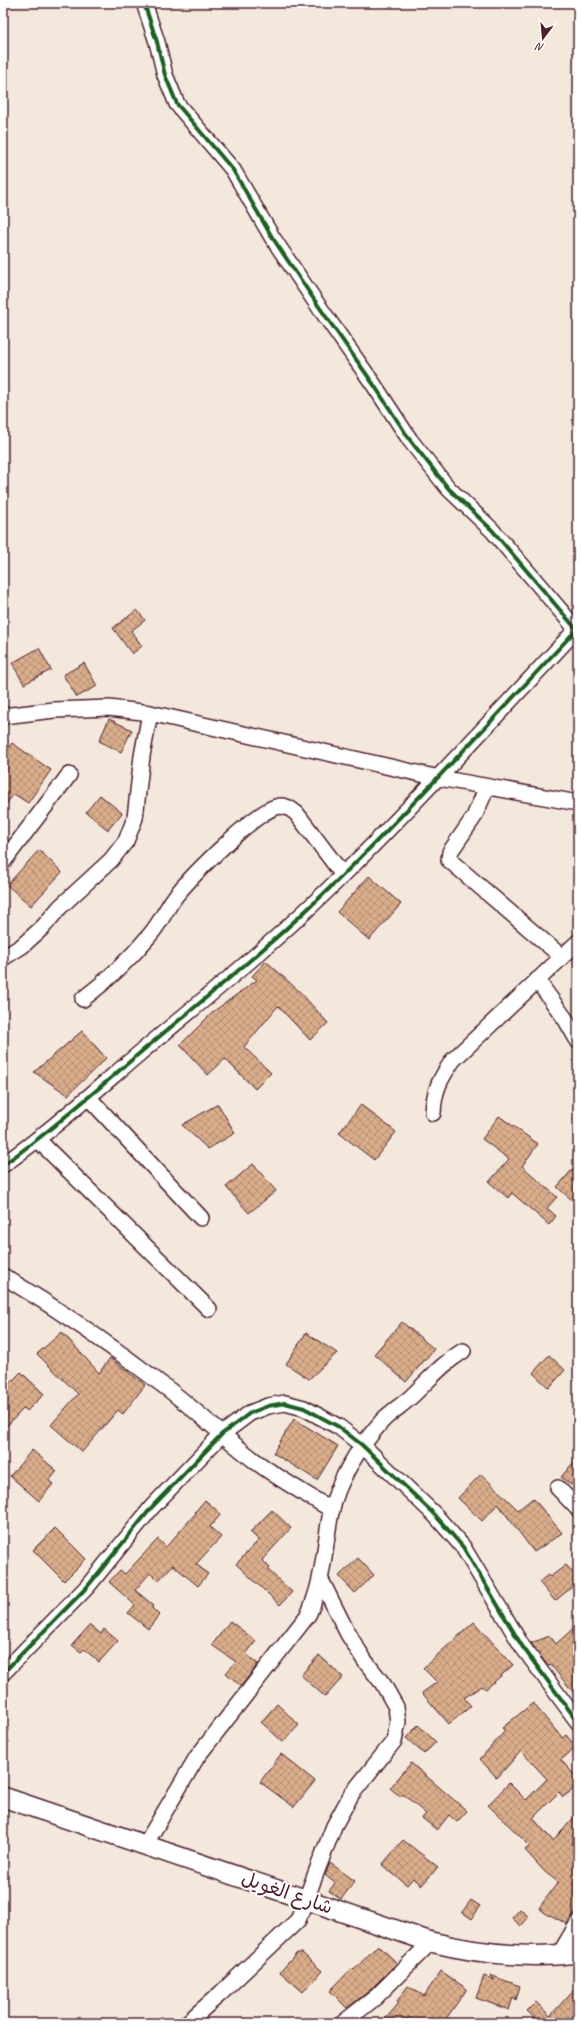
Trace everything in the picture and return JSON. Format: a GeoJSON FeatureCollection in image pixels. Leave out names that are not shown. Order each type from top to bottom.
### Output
{"type":"FeatureCollection","features":[{"type":"Feature","properties":{"kind":"street"},"geometry":{"type":"LineString","coordinates":[[3,1165],[38,1140],[89,1098],[293,922],[343,875],[439,778],[577,629],[492,530],[448,488],[410,440],[298,276],[233,170],[177,104],[165,75],[157,42],[144,3]]}},
{"type":"Feature","properties":{"kind":"street"},"geometry":{"type":"LineString","coordinates":[[3,716],[54,710],[109,708],[150,713],[439,778],[578,803]]}},
{"type":"Feature","properties":{"kind":"street"},"geometry":{"type":"LineString","coordinates":[[3,958],[22,946],[44,927],[60,907],[111,860],[126,841],[135,818],[142,756],[150,713]]}},
{"type":"Feature","properties":{"kind":"street"},"geometry":{"type":"LineString","coordinates":[[3,862],[69,775]]}},
{"type":"Feature","properties":{"kind":"street"},"geometry":{"type":"LineString","coordinates":[[487,787],[474,817],[450,852],[449,860],[562,957]]}},
{"type":"Feature","properties":{"kind":"street"},"geometry":{"type":"LineString","coordinates":[[83,999],[105,983],[129,960],[151,934],[177,894],[198,871],[262,814],[275,807],[282,806],[290,808],[297,814],[343,875]]}},
{"type":"Feature","properties":{"kind":"street"},"geometry":{"type":"LineString","coordinates":[[433,1113],[434,1096],[442,1077],[453,1060],[578,942]]}},
{"type":"Feature","properties":{"kind":"street"},"geometry":{"type":"LineString","coordinates":[[538,980],[566,1020],[578,1041]]}},
{"type":"Feature","properties":{"kind":"street"},"geometry":{"type":"LineString","coordinates":[[89,1098],[201,1218]]}},
{"type":"Feature","properties":{"kind":"street"},"geometry":{"type":"LineString","coordinates":[[38,1140],[209,1309]]}},
{"type":"Feature","properties":{"kind":"street"},"geometry":{"type":"LineString","coordinates":[[3,1276],[57,1308],[169,1390],[267,1469],[332,1510]]}},
{"type":"Feature","properties":{"kind":"street"},"geometry":{"type":"LineString","coordinates":[[145,1845],[197,1758],[308,1615],[316,1599],[321,1580],[332,1510],[350,1464],[362,1445],[384,1419],[408,1399],[440,1367],[463,1351]]}},
{"type":"Feature","properties":{"kind":"street"},"geometry":{"type":"LineString","coordinates":[[3,1673],[87,1587],[152,1507],[222,1434],[250,1414],[268,1406],[285,1403],[304,1408],[320,1416],[362,1445],[435,1515],[463,1547],[522,1646],[578,1722]]}},
{"type":"Feature","properties":{"kind":"street"},"geometry":{"type":"LineString","coordinates":[[558,1488],[578,1509]]}},
{"type":"Feature","properties":{"kind":"street"},"geometry":{"type":"LineString","coordinates":[[187,2023],[222,1993],[298,1920],[341,1811],[351,1795],[394,1741],[398,1722],[396,1708],[383,1684],[365,1661],[348,1634],[321,1580]]}},
{"type":"Feature","properties":{"kind":"street","name":"شارع الغويل"},"geometry":{"type":"LineString","coordinates":[[3,1797],[430,1942],[462,1950],[527,1957],[578,1953]]}},
{"type":"Feature","properties":{"kind":"street"},"geometry":{"type":"LineString","coordinates":[[559,1955],[578,1923]]}},
{"type":"Feature","properties":{"kind":"street"},"geometry":{"type":"LineString","coordinates":[[344,2023],[376,1997],[430,1942]]}},
{"type":"Feature","properties":{"kind":"building"},"geometry":{"type":"Polygon","coordinates":[[[137,610],[145,620],[131,631],[142,646],[132,654],[113,628],[137,610]]]}},
{"type":"Feature","properties":{"kind":"building"},"geometry":{"type":"Polygon","coordinates":[[[39,648],[51,670],[24,684],[12,663],[39,648]]]}},
{"type":"Feature","properties":{"kind":"building"},"geometry":{"type":"Polygon","coordinates":[[[84,663],[97,686],[77,697],[63,675],[84,663]]]}},
{"type":"Feature","properties":{"kind":"building"},"geometry":{"type":"Polygon","coordinates":[[[109,719],[132,730],[121,752],[99,741],[109,719]]]}},
{"type":"Feature","properties":{"kind":"building"},"geometry":{"type":"Polygon","coordinates":[[[12,743],[51,770],[28,803],[14,794],[3,808],[3,756],[12,743]]]}},
{"type":"Feature","properties":{"kind":"building"},"geometry":{"type":"Polygon","coordinates":[[[100,795],[122,813],[108,830],[86,812],[100,795]]]}},
{"type":"Feature","properties":{"kind":"building"},"geometry":{"type":"Polygon","coordinates":[[[39,850],[62,872],[31,906],[7,885],[39,850]]]}},
{"type":"Feature","properties":{"kind":"building"},"geometry":{"type":"Polygon","coordinates":[[[369,876],[401,904],[369,940],[337,912],[369,876]]]}},
{"type":"Feature","properties":{"kind":"building"},"geometry":{"type":"Polygon","coordinates":[[[266,961],[300,992],[328,1023],[310,1040],[278,1006],[244,1047],[271,1073],[255,1089],[225,1059],[208,1075],[180,1045],[214,1011],[257,980],[252,976],[266,961]]]}},
{"type":"Feature","properties":{"kind":"building"},"geometry":{"type":"Polygon","coordinates":[[[82,1031],[106,1058],[68,1095],[34,1072],[82,1031]]]}},
{"type":"Feature","properties":{"kind":"building"},"geometry":{"type":"Polygon","coordinates":[[[218,1104],[235,1133],[208,1149],[182,1125],[218,1104]]]}},
{"type":"Feature","properties":{"kind":"building"},"geometry":{"type":"Polygon","coordinates":[[[361,1105],[396,1132],[374,1160],[339,1133],[361,1105]]]}},
{"type":"Feature","properties":{"kind":"building"},"geometry":{"type":"Polygon","coordinates":[[[499,1116],[538,1144],[522,1166],[557,1197],[547,1208],[556,1216],[549,1225],[512,1193],[508,1198],[489,1182],[509,1159],[482,1139],[499,1116]]]}},
{"type":"Feature","properties":{"kind":"building"},"geometry":{"type":"Polygon","coordinates":[[[578,1163],[578,1193],[572,1200],[557,1187],[578,1163]]]}},
{"type":"Feature","properties":{"kind":"building"},"geometry":{"type":"Polygon","coordinates":[[[253,1164],[276,1191],[249,1213],[226,1187],[253,1164]]]}},
{"type":"Feature","properties":{"kind":"building"},"geometry":{"type":"Polygon","coordinates":[[[402,1322],[434,1349],[406,1382],[374,1354],[402,1322]]]}},
{"type":"Feature","properties":{"kind":"building"},"geometry":{"type":"Polygon","coordinates":[[[62,1332],[99,1373],[110,1358],[145,1385],[123,1414],[118,1410],[82,1452],[51,1425],[78,1394],[37,1354],[62,1332]]]}},
{"type":"Feature","properties":{"kind":"building"},"geometry":{"type":"Polygon","coordinates":[[[306,1333],[337,1353],[309,1379],[286,1364],[306,1333]]]}},
{"type":"Feature","properties":{"kind":"building"},"geometry":{"type":"Polygon","coordinates":[[[549,1355],[565,1370],[549,1388],[533,1373],[549,1355]]]}},
{"type":"Feature","properties":{"kind":"building"},"geometry":{"type":"Polygon","coordinates":[[[21,1372],[44,1394],[27,1411],[24,1408],[3,1430],[3,1390],[21,1372]]]}},
{"type":"Feature","properties":{"kind":"building"},"geometry":{"type":"Polygon","coordinates":[[[294,1419],[338,1446],[317,1480],[273,1453],[294,1419]]]}},
{"type":"Feature","properties":{"kind":"building"},"geometry":{"type":"Polygon","coordinates":[[[32,1450],[57,1471],[49,1481],[53,1484],[39,1501],[10,1476],[32,1450]]]}},
{"type":"Feature","properties":{"kind":"building"},"geometry":{"type":"Polygon","coordinates":[[[578,1457],[578,1476],[571,1485],[561,1477],[578,1457]]]}},
{"type":"Feature","properties":{"kind":"building"},"geometry":{"type":"Polygon","coordinates":[[[481,1474],[518,1510],[533,1498],[562,1533],[534,1552],[498,1504],[482,1521],[458,1498],[481,1474]]]}},
{"type":"Feature","properties":{"kind":"building"},"geometry":{"type":"Polygon","coordinates":[[[205,1500],[221,1514],[210,1527],[221,1537],[196,1564],[208,1574],[198,1586],[173,1565],[158,1581],[150,1573],[135,1590],[153,1605],[152,1608],[159,1615],[148,1629],[128,1613],[135,1605],[109,1582],[120,1570],[125,1574],[158,1539],[166,1547],[196,1513],[195,1512],[205,1500]]]}},
{"type":"Feature","properties":{"kind":"building"},"geometry":{"type":"Polygon","coordinates":[[[272,1510],[291,1528],[262,1560],[270,1568],[268,1570],[292,1592],[280,1605],[236,1564],[259,1540],[250,1532],[272,1510]]]}},
{"type":"Feature","properties":{"kind":"building"},"geometry":{"type":"Polygon","coordinates":[[[55,1528],[86,1559],[64,1581],[33,1550],[55,1528]]]}},
{"type":"Feature","properties":{"kind":"building"},"geometry":{"type":"Polygon","coordinates":[[[358,1558],[374,1575],[355,1593],[339,1576],[358,1558]]]}},
{"type":"Feature","properties":{"kind":"building"},"geometry":{"type":"Polygon","coordinates":[[[566,1565],[578,1579],[578,1582],[555,1601],[539,1582],[548,1575],[550,1577],[566,1565]]]}},
{"type":"Feature","properties":{"kind":"building"},"geometry":{"type":"Polygon","coordinates":[[[230,1621],[256,1641],[246,1654],[258,1664],[241,1686],[226,1673],[236,1662],[212,1645],[230,1621]]]}},
{"type":"Feature","properties":{"kind":"building"},"geometry":{"type":"Polygon","coordinates":[[[474,1622],[513,1665],[486,1689],[482,1686],[464,1698],[471,1706],[449,1724],[422,1693],[437,1682],[423,1668],[474,1622]]]}},
{"type":"Feature","properties":{"kind":"building"},"geometry":{"type":"Polygon","coordinates":[[[578,1624],[578,1698],[550,1664],[548,1666],[531,1643],[550,1636],[556,1644],[578,1624]]]}},
{"type":"Feature","properties":{"kind":"building"},"geometry":{"type":"Polygon","coordinates":[[[90,1625],[101,1634],[104,1629],[118,1641],[99,1662],[84,1649],[81,1652],[72,1645],[90,1625]]]}},
{"type":"Feature","properties":{"kind":"building"},"geometry":{"type":"Polygon","coordinates":[[[319,1655],[343,1677],[325,1697],[301,1675],[319,1655]]]}},
{"type":"Feature","properties":{"kind":"building"},"geometry":{"type":"Polygon","coordinates":[[[533,1703],[562,1738],[566,1735],[576,1747],[561,1760],[578,1779],[578,1786],[563,1797],[559,1792],[533,1818],[553,1841],[578,1813],[578,1910],[567,1924],[550,1915],[549,1916],[539,1908],[558,1882],[545,1872],[525,1850],[530,1846],[488,1805],[509,1783],[526,1800],[547,1779],[521,1751],[497,1778],[480,1759],[505,1731],[502,1728],[533,1703]]]}},
{"type":"Feature","properties":{"kind":"building"},"geometry":{"type":"Polygon","coordinates":[[[277,1704],[299,1725],[283,1742],[261,1722],[277,1704]]]}},
{"type":"Feature","properties":{"kind":"building"},"geometry":{"type":"Polygon","coordinates":[[[418,1725],[436,1742],[424,1754],[406,1738],[418,1725]]]}},
{"type":"Feature","properties":{"kind":"building"},"geometry":{"type":"Polygon","coordinates":[[[281,1754],[315,1781],[294,1807],[260,1782],[281,1754]]]}},
{"type":"Feature","properties":{"kind":"building"},"geometry":{"type":"Polygon","coordinates":[[[411,1763],[467,1811],[457,1822],[449,1815],[437,1830],[422,1818],[426,1814],[403,1794],[401,1797],[390,1788],[411,1763]]]}},
{"type":"Feature","properties":{"kind":"building"},"geometry":{"type":"Polygon","coordinates":[[[403,1840],[438,1867],[422,1885],[413,1878],[407,1885],[382,1865],[403,1840]]]}},
{"type":"Feature","properties":{"kind":"building"},"geometry":{"type":"Polygon","coordinates":[[[330,1863],[355,1881],[341,1899],[329,1891],[335,1883],[325,1875],[330,1863]]]}},
{"type":"Feature","properties":{"kind":"building"},"geometry":{"type":"Polygon","coordinates":[[[471,1900],[480,1906],[472,1919],[462,1912],[471,1900]]]}},
{"type":"Feature","properties":{"kind":"building"},"geometry":{"type":"Polygon","coordinates":[[[520,1909],[529,1917],[521,1926],[512,1918],[520,1909]]]}},
{"type":"Feature","properties":{"kind":"building"},"geometry":{"type":"Polygon","coordinates":[[[378,1945],[397,1963],[370,1990],[347,2008],[330,1991],[352,1968],[354,1970],[378,1945]]]}},
{"type":"Feature","properties":{"kind":"building"},"geometry":{"type":"Polygon","coordinates":[[[297,1953],[302,1953],[322,1971],[303,1992],[280,1972],[297,1953]]]}},
{"type":"Feature","properties":{"kind":"building"},"geometry":{"type":"Polygon","coordinates":[[[441,1971],[467,1989],[443,2023],[417,2023],[409,2017],[404,2023],[382,2023],[399,2003],[397,2001],[408,1986],[424,1996],[441,1971]]]}},
{"type":"Feature","properties":{"kind":"building"},"geometry":{"type":"Polygon","coordinates":[[[490,1975],[520,1986],[516,2000],[513,1997],[509,2010],[476,1998],[484,1976],[495,1980],[490,1975]]]}},
{"type":"Feature","properties":{"kind":"building"},"geometry":{"type":"Polygon","coordinates":[[[578,1985],[578,2023],[540,2023],[527,2011],[536,2002],[550,2016],[578,1985]]]}},
{"type":"Feature","properties":{"kind":"cycle path"},"geometry":{"type":"LineString","coordinates":[[144,3],[157,42],[165,75],[177,104],[233,170],[272,237],[410,440],[448,488],[492,530],[577,630]]}},
{"type":"Feature","properties":{"kind":"cycle path"},"geometry":{"type":"LineString","coordinates":[[3,1165],[73,1110],[244,966],[319,898],[432,784],[578,628]]}},
{"type":"Feature","properties":{"kind":"cycle path"},"geometry":{"type":"LineString","coordinates":[[3,1673],[87,1587],[152,1507],[222,1434],[250,1413],[268,1406],[285,1403],[304,1408],[339,1427],[362,1445],[435,1515],[463,1547],[522,1646],[578,1722]]}}]}
